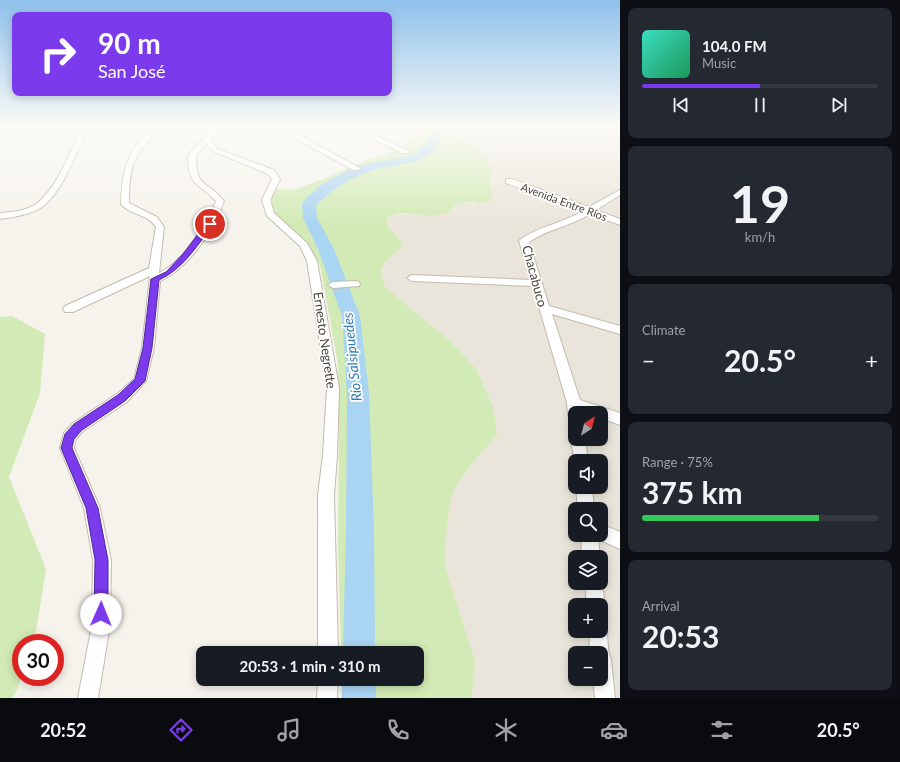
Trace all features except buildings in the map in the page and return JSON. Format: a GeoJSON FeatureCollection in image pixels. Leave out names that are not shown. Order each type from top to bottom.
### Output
{"type":"FeatureCollection","features":[{"type":"Feature","properties":{"kind":"street"},"geometry":{"type":"LineString","coordinates":[[0,216],[31,209],[40,205],[46,199],[60,178],[69,160]]}},
{"type":"Feature","properties":{"kind":"street"},"geometry":{"type":"LineString","coordinates":[[88,698],[101,625],[102,560],[92,508],[67,448],[69,437],[78,427],[122,398],[140,381],[148,348],[160,228],[158,222],[153,218],[128,208],[125,204],[130,160]]}},
{"type":"Feature","properties":{"kind":"street"},"geometry":{"type":"LineString","coordinates":[[69,309],[155,274],[168,273],[186,256],[210,224],[220,201],[216,195],[198,182],[194,176],[192,160]]}},
{"type":"Feature","properties":{"kind":"street","name":"Ernesto Negrette"},"geometry":{"type":"LineString","coordinates":[[239,160],[271,172],[276,179],[266,200],[266,206],[270,214],[304,245],[312,261],[333,388],[330,455],[326,495],[328,646]]}},
{"type":"Feature","properties":{"kind":"street"},"geometry":{"type":"LineString","coordinates":[[340,160],[356,168]]}},
{"type":"Feature","properties":{"kind":"street","name":"Avenida Entre Ríos"},"geometry":{"type":"LineString","coordinates":[[509,181],[620,222]]}},
{"type":"Feature","properties":{"kind":"street","name":"Chacabuco"},"geometry":{"type":"LineString","coordinates":[[573,406],[524,241],[536,232],[573,220],[620,192]]}},
{"type":"Feature","properties":{"kind":"street"},"geometry":{"type":"LineString","coordinates":[[412,278],[536,283]]}},
{"type":"Feature","properties":{"kind":"street"},"geometry":{"type":"LineString","coordinates":[[333,285],[355,284]]}},
{"type":"Feature","properties":{"kind":"street"},"geometry":{"type":"LineString","coordinates":[[544,308],[620,330]]}},
{"type":"Feature","properties":{"kind":"street"},"geometry":{"type":"LineString","coordinates":[[608,417],[620,420]]}},
{"type":"Feature","properties":{"kind":"street"},"geometry":{"type":"LineString","coordinates":[[608,535],[620,541]]}},
{"type":"Feature","properties":{"kind":"street"},"geometry":{"type":"LineString","coordinates":[[327,698],[328,686]]}},
{"type":"Feature","properties":{"kind":"street"},"geometry":{"type":"LineString","coordinates":[[604,686],[605,698]]}},
{"type":"Feature","properties":{"kind":"shaded area"},"geometry":{"type":"Polygon","coordinates":[[[477,160],[620,160],[620,698],[472,698],[475,660],[445,567],[446,535],[450,502],[456,485],[473,462],[476,369],[451,342],[385,287],[381,272],[384,263],[404,245],[387,225],[387,218],[393,214],[409,213],[429,216],[448,212],[453,206],[461,202],[474,204],[492,188],[489,179],[492,175],[477,160]]]}},
{"type":"Feature","properties":{"kind":"green space"},"geometry":{"type":"Polygon","coordinates":[[[367,160],[485,160],[493,170],[489,179],[493,197],[488,203],[461,203],[448,212],[433,216],[402,213],[392,215],[387,218],[387,225],[404,245],[384,263],[381,272],[385,287],[451,342],[476,369],[493,407],[497,435],[473,462],[456,485],[450,502],[446,535],[445,567],[475,660],[472,698],[341,698],[342,686],[424,686],[424,646],[341,646],[338,547],[338,364],[320,265],[304,239],[276,215],[272,204],[272,194],[276,189],[293,190],[367,160]]]}},
{"type":"Feature","properties":{"kind":"green space"},"geometry":{"type":"Polygon","coordinates":[[[12,316],[45,334],[40,393],[9,477],[46,569],[35,634],[12,634],[12,686],[18,686],[12,698],[0,698],[0,317],[12,316]]]}},
{"type":"Feature","properties":{"kind":"waterway","name":"Río Salsipuedes"},"geometry":{"type":"LineString","coordinates":[[359,646],[360,532],[358,393],[351,316],[326,249],[310,218],[309,204],[328,188],[358,171],[405,160]]}},
{"type":"Feature","properties":{"kind":"waterway","name":"Río Salsipuedes"},"geometry":{"type":"LineString","coordinates":[[359,686],[359,698]]}},
{"type":"Feature","properties":{"kind":"route"},"geometry":{"type":"LineString","coordinates":[[101,614],[102,560],[92,508],[67,448],[69,437],[78,427],[122,398],[140,381],[148,348],[155,279],[168,273],[186,256],[210,224]]}}]}
